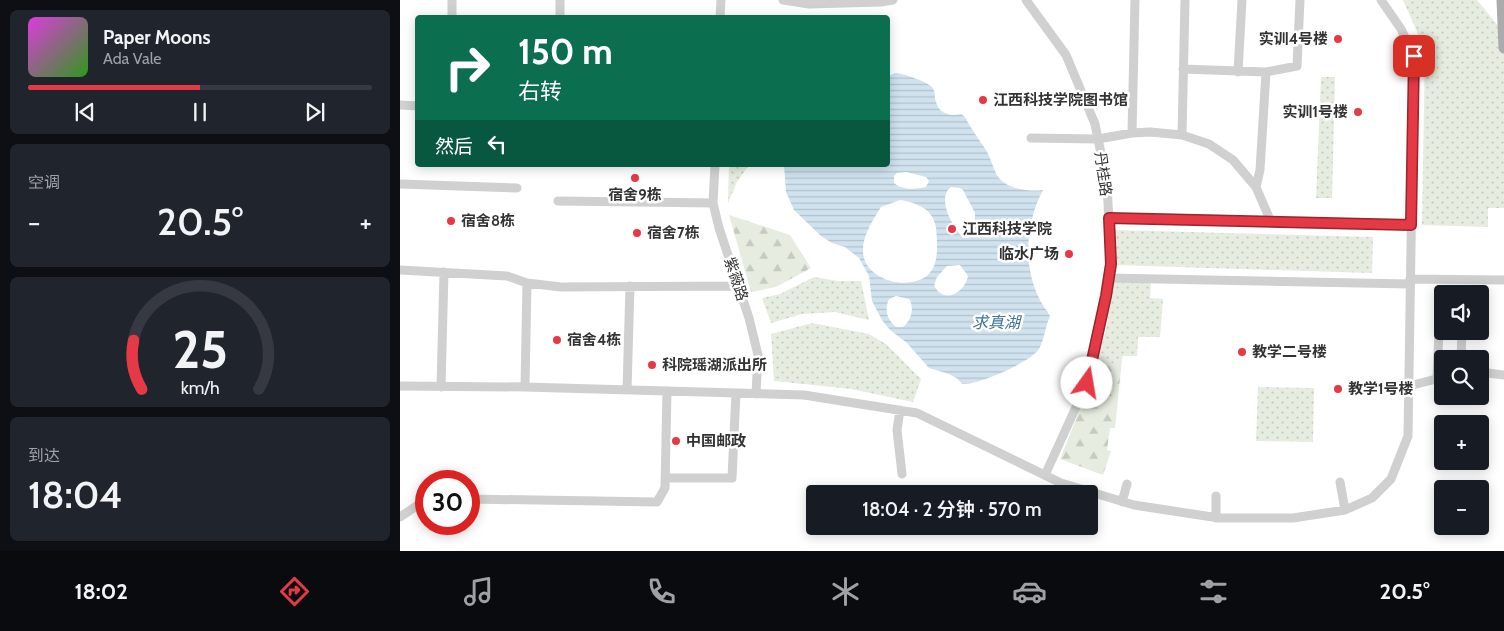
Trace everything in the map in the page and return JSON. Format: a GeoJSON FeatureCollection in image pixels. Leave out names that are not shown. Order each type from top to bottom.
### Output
{"type":"FeatureCollection","features":[{"type":"Feature","properties":{"kind":"main road"},"geometry":{"type":"LineString","coordinates":[[1502,0],[1504,48]]}},
{"type":"Feature","properties":{"kind":"street"},"geometry":{"type":"LineString","coordinates":[[452,0],[452,15]]}},
{"type":"Feature","properties":{"kind":"street"},"geometry":{"type":"LineString","coordinates":[[560,0],[560,15]]}},
{"type":"Feature","properties":{"kind":"street"},"geometry":{"type":"LineString","coordinates":[[720,15],[721,0]]}},
{"type":"Feature","properties":{"kind":"street"},"geometry":{"type":"LineString","coordinates":[[783,0],[809,4],[892,0]]}},
{"type":"Feature","properties":{"kind":"street","name":"丹桂路"},"geometry":{"type":"LineString","coordinates":[[1026,0],[1066,55],[1095,124],[1107,183],[1111,264],[1087,383],[1045,475]]}},
{"type":"Feature","properties":{"kind":"street"},"geometry":{"type":"LineString","coordinates":[[1132,133],[1135,0]]}},
{"type":"Feature","properties":{"kind":"street"},"geometry":{"type":"LineString","coordinates":[[1182,135],[1185,0]]}},
{"type":"Feature","properties":{"kind":"street"},"geometry":{"type":"LineString","coordinates":[[1238,72],[1242,0]]}},
{"type":"Feature","properties":{"kind":"street"},"geometry":{"type":"LineString","coordinates":[[1183,69],[1266,72],[1297,66],[1300,0]]}},
{"type":"Feature","properties":{"kind":"street"},"geometry":{"type":"LineString","coordinates":[[400,386],[525,387],[804,395],[917,413],[1061,483],[1134,505],[1216,518],[1293,518],[1345,510],[1372,498],[1391,479],[1408,436],[1414,56],[1401,29],[1380,0]]}},
{"type":"Feature","properties":{"kind":"street"},"geometry":{"type":"LineString","coordinates":[[1256,187],[1260,170],[1266,72]]}},
{"type":"Feature","properties":{"kind":"street"},"geometry":{"type":"LineString","coordinates":[[400,105],[415,106]]}},
{"type":"Feature","properties":{"kind":"street"},"geometry":{"type":"LineString","coordinates":[[1031,138],[1098,139],[1150,132],[1182,135],[1209,144],[1233,160],[1256,187],[1271,222]]}},
{"type":"Feature","properties":{"kind":"street","name":"紫薇路"},"geometry":{"type":"LineString","coordinates":[[714,167],[713,203],[758,355],[756,394]]}},
{"type":"Feature","properties":{"kind":"street"},"geometry":{"type":"LineString","coordinates":[[400,184],[517,188]]}},
{"type":"Feature","properties":{"kind":"street"},"geometry":{"type":"LineString","coordinates":[[558,201],[713,203]]}},
{"type":"Feature","properties":{"kind":"street"},"geometry":{"type":"LineString","coordinates":[[1109,218],[1411,225]]}},
{"type":"Feature","properties":{"kind":"street"},"geometry":{"type":"LineString","coordinates":[[400,270],[507,276],[527,283],[561,287],[739,286]]}},
{"type":"Feature","properties":{"kind":"street"},"geometry":{"type":"LineString","coordinates":[[441,387],[444,272]]}},
{"type":"Feature","properties":{"kind":"street"},"geometry":{"type":"LineString","coordinates":[[1109,278],[1504,280]]}},
{"type":"Feature","properties":{"kind":"street"},"geometry":{"type":"LineString","coordinates":[[525,387],[527,283]]}},
{"type":"Feature","properties":{"kind":"street"},"geometry":{"type":"LineString","coordinates":[[627,390],[630,286]]}},
{"type":"Feature","properties":{"kind":"street"},"geometry":{"type":"LineString","coordinates":[[1489,373],[1504,375]]}},
{"type":"Feature","properties":{"kind":"street"},"geometry":{"type":"LineString","coordinates":[[1409,386],[1434,380]]}},
{"type":"Feature","properties":{"kind":"street"},"geometry":{"type":"LineString","coordinates":[[480,499],[657,502],[665,488],[667,391]]}},
{"type":"Feature","properties":{"kind":"street"},"geometry":{"type":"LineString","coordinates":[[665,478],[732,478],[736,393]]}},
{"type":"Feature","properties":{"kind":"street"},"geometry":{"type":"LineString","coordinates":[[900,410],[897,430],[902,474]]}},
{"type":"Feature","properties":{"kind":"street"},"geometry":{"type":"LineString","coordinates":[[1340,482],[1345,510]]}},
{"type":"Feature","properties":{"kind":"street"},"geometry":{"type":"LineString","coordinates":[[1122,502],[1127,484]]}},
{"type":"Feature","properties":{"kind":"street"},"geometry":{"type":"LineString","coordinates":[[1216,496],[1216,518]]}},
{"type":"Feature","properties":{"kind":"street"},"geometry":{"type":"LineString","coordinates":[[400,517],[415,508]]}},
{"type":"Feature","properties":{"kind":"green space"},"geometry":{"type":"Polygon","coordinates":[[[1403,0],[1477,0],[1504,33],[1504,208],[1488,208],[1488,227],[1422,225],[1425,50],[1403,0]]]}},
{"type":"Feature","properties":{"kind":"green space"},"geometry":{"type":"Polygon","coordinates":[[[1321,77],[1335,77],[1332,198],[1316,198],[1321,77]]]}},
{"type":"Feature","properties":{"kind":"green space"},"geometry":{"type":"Polygon","coordinates":[[[729,167],[748,167],[737,182],[728,203],[729,167]]]}},
{"type":"Feature","properties":{"kind":"green space"},"geometry":{"type":"Polygon","coordinates":[[[729,215],[790,235],[811,268],[776,287],[751,292],[729,215]]]}},
{"type":"Feature","properties":{"kind":"green space"},"geometry":{"type":"Polygon","coordinates":[[[1115,230],[1373,237],[1372,273],[1114,265],[1115,230]]]}},
{"type":"Feature","properties":{"kind":"green space"},"geometry":{"type":"Polygon","coordinates":[[[814,277],[838,281],[861,281],[869,320],[835,312],[802,314],[771,323],[762,298],[780,294],[814,277]]]}},
{"type":"Feature","properties":{"kind":"green space"},"geometry":{"type":"Polygon","coordinates":[[[1112,282],[1151,282],[1150,298],[1163,299],[1160,337],[1138,337],[1137,356],[1123,356],[1122,359],[1095,372],[1107,324],[1112,282]]]}},
{"type":"Feature","properties":{"kind":"green space"},"geometry":{"type":"Polygon","coordinates":[[[812,323],[869,334],[886,344],[921,379],[913,402],[851,389],[774,381],[771,334],[812,323]]]}},
{"type":"Feature","properties":{"kind":"green space"},"geometry":{"type":"Polygon","coordinates":[[[1122,359],[1115,428],[1110,428],[1107,450],[1111,451],[1103,475],[1060,459],[1095,372],[1122,359]]]}},
{"type":"Feature","properties":{"kind":"green space"},"geometry":{"type":"Polygon","coordinates":[[[1258,387],[1314,388],[1313,442],[1256,441],[1258,387]]]}},
{"type":"Feature","properties":{"kind":"water","name":"求真湖"},"geometry":{"type":"Polygon","coordinates":[[[899,73],[929,85],[932,87],[936,102],[943,112],[953,115],[961,114],[965,117],[986,150],[997,175],[1003,182],[1020,189],[1043,190],[1033,215],[1028,243],[1033,284],[1039,299],[1050,316],[1039,349],[1026,360],[1004,372],[970,383],[962,384],[958,379],[949,374],[929,368],[907,343],[890,330],[882,320],[872,301],[869,276],[859,258],[845,247],[832,243],[821,236],[794,210],[786,192],[784,167],[890,167],[890,75],[899,73]],[[906,172],[897,173],[894,176],[894,183],[898,186],[913,189],[926,187],[929,181],[926,177],[906,172]],[[951,187],[945,198],[948,213],[963,238],[968,238],[975,227],[975,213],[963,190],[951,187]],[[900,200],[881,207],[864,240],[863,252],[866,262],[872,271],[881,277],[903,283],[915,282],[924,277],[934,266],[937,255],[936,228],[932,216],[924,208],[900,200]],[[960,265],[947,266],[937,277],[934,286],[938,292],[944,295],[954,294],[959,291],[968,276],[960,265]],[[896,296],[889,299],[887,314],[890,321],[896,327],[903,327],[911,314],[912,306],[909,299],[896,296]]]}},
{"type":"Feature","properties":{"kind":"place","name":"实训4号楼"},"geometry":{"type":"Point","coordinates":[1338,39]}},
{"type":"Feature","properties":{"kind":"place","name":"江西科技学院图书馆"},"geometry":{"type":"Point","coordinates":[983,100]}},
{"type":"Feature","properties":{"kind":"place","name":"实训1号楼"},"geometry":{"type":"Point","coordinates":[1358,112]}},
{"type":"Feature","properties":{"kind":"place","name":"宿舍9栋"},"geometry":{"type":"Point","coordinates":[635,178]}},
{"type":"Feature","properties":{"kind":"place","name":"宿舍8栋"},"geometry":{"type":"Point","coordinates":[451,221]}},
{"type":"Feature","properties":{"kind":"place","name":"江西科技学院"},"geometry":{"type":"Point","coordinates":[952,229]}},
{"type":"Feature","properties":{"kind":"place","name":"宿舍7栋"},"geometry":{"type":"Point","coordinates":[637,233]}},
{"type":"Feature","properties":{"kind":"place","name":"临水广场"},"geometry":{"type":"Point","coordinates":[1069,254]}},
{"type":"Feature","properties":{"kind":"place","name":"宿舍4栋"},"geometry":{"type":"Point","coordinates":[557,340]}},
{"type":"Feature","properties":{"kind":"place","name":"教学二号楼"},"geometry":{"type":"Point","coordinates":[1242,352]}},
{"type":"Feature","properties":{"kind":"place","name":"科院瑶湖派出所"},"geometry":{"type":"Point","coordinates":[652,365]}},
{"type":"Feature","properties":{"kind":"place","name":"教学1号楼"},"geometry":{"type":"Point","coordinates":[1338,389]}},
{"type":"Feature","properties":{"kind":"place","name":"中国邮政"},"geometry":{"type":"Point","coordinates":[676,441]}},
{"type":"Feature","properties":{"kind":"route"},"geometry":{"type":"LineString","coordinates":[[1087,383],[1111,264],[1109,218],[1411,225],[1414,56]]}}]}
